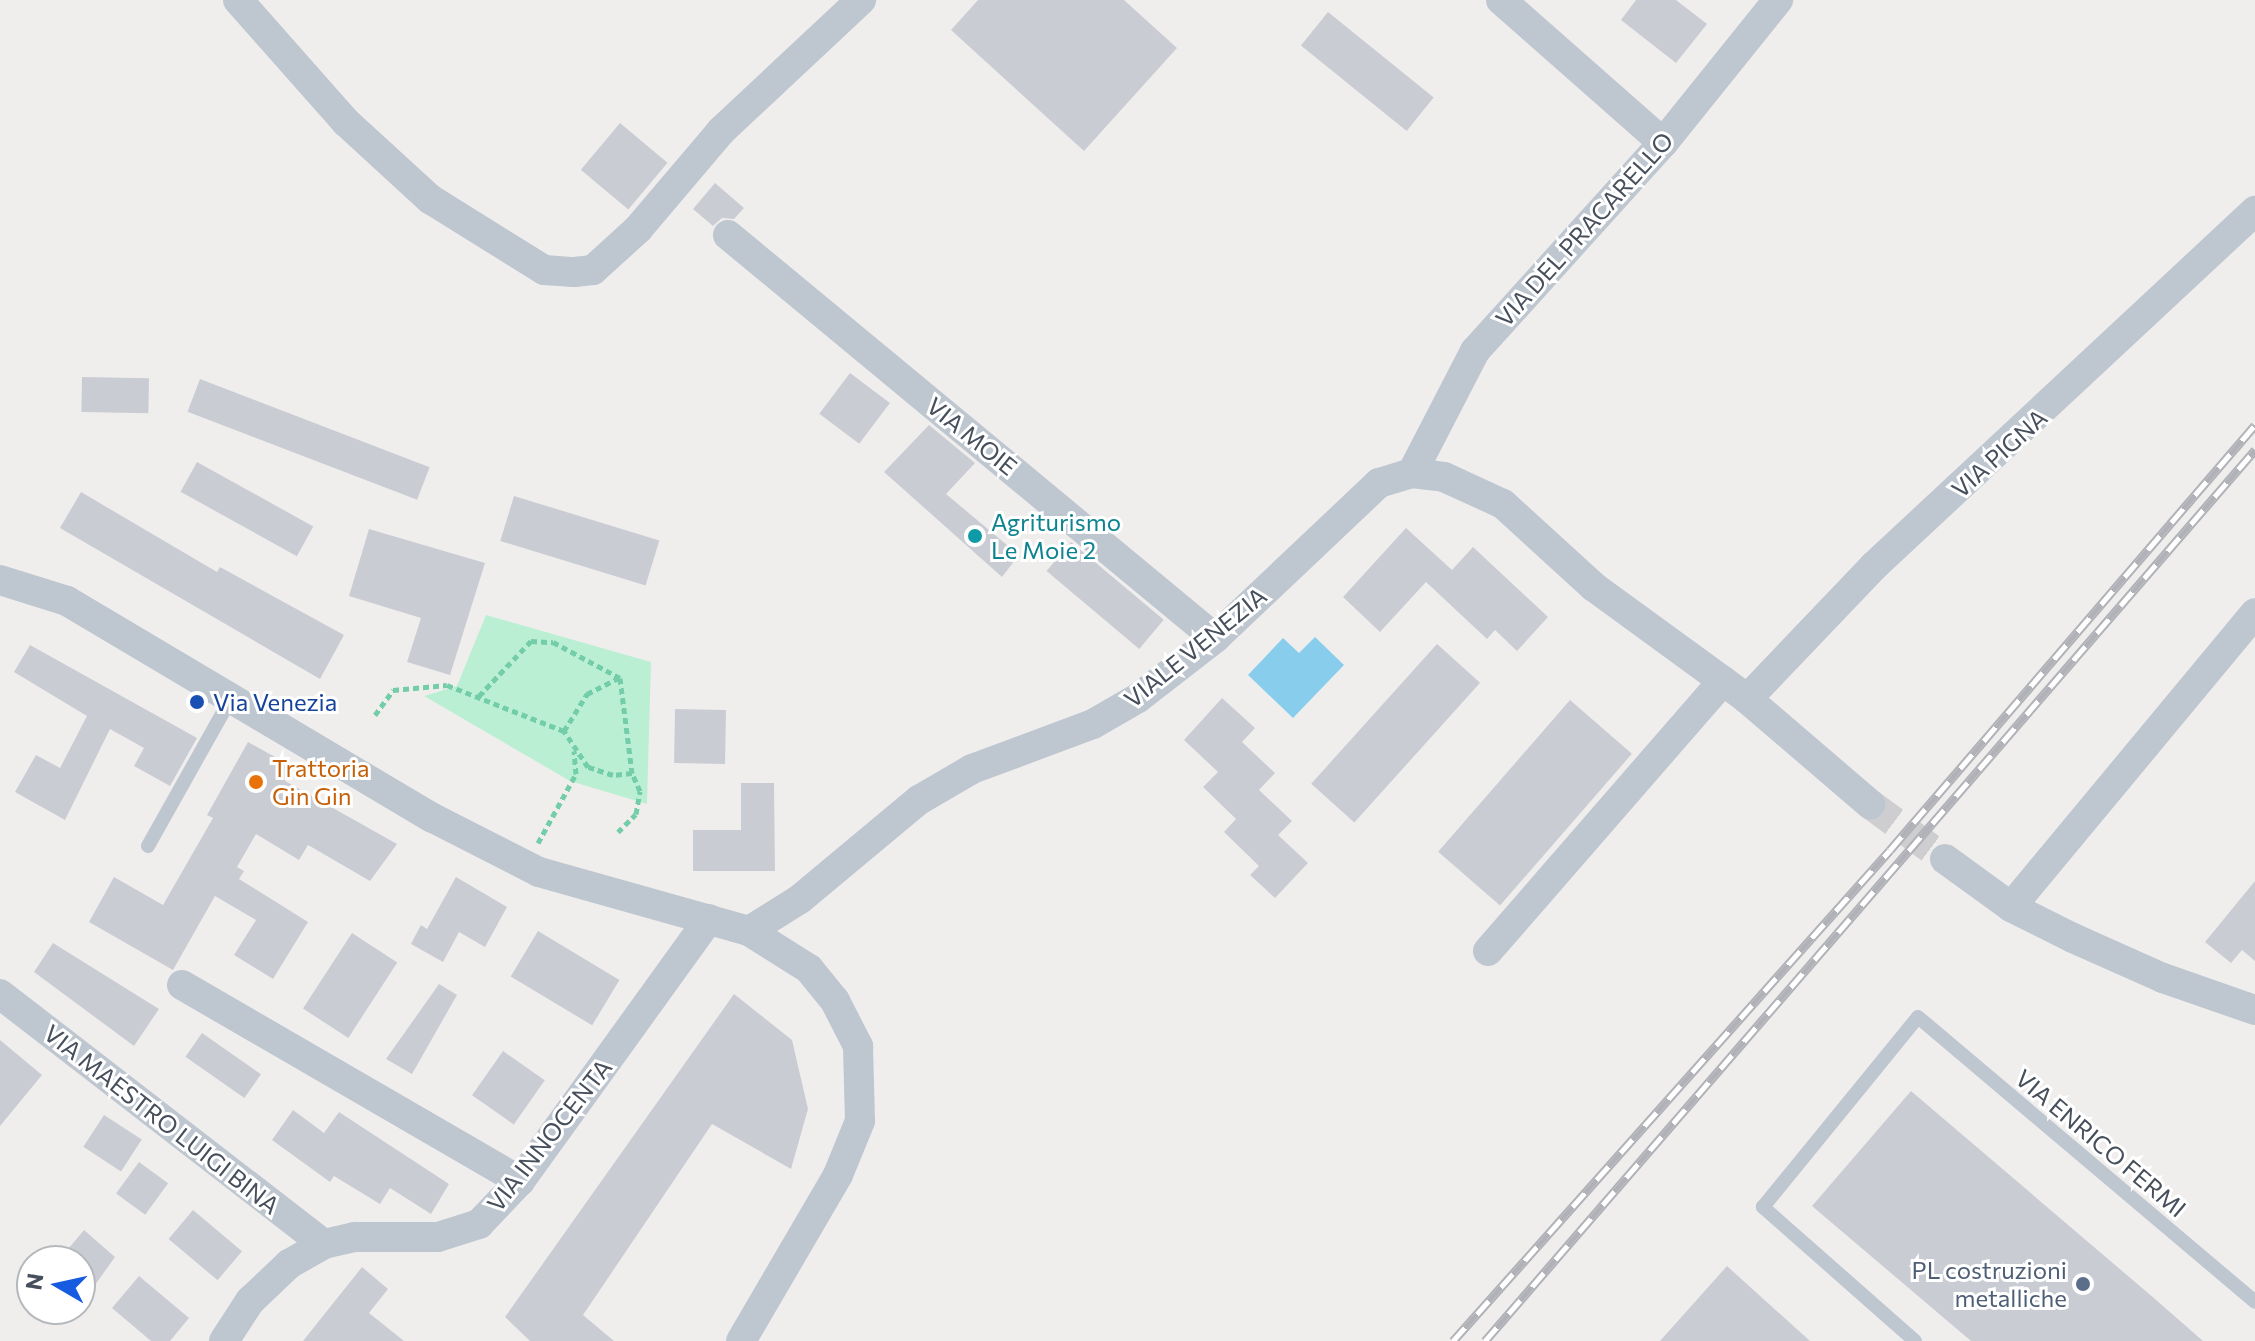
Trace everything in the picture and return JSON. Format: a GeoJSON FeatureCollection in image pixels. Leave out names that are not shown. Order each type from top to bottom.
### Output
{"type":"FeatureCollection","features":[{"type":"Feature","properties":{"kind":"street"},"geometry":{"type":"LineString","coordinates":[[238,0],[347,123],[430,199],[544,270],[574,272],[593,270],[638,229],[721,131],[861,0]]}},
{"type":"Feature","properties":{"kind":"street"},"geometry":{"type":"LineString","coordinates":[[1501,0],[1663,143]]}},
{"type":"Feature","properties":{"kind":"street","name":"VIA DEL PRACARELLO"},"geometry":{"type":"LineString","coordinates":[[1412,473],[1475,351],[1663,143],[1778,0]]}},
{"type":"Feature","properties":{"kind":"street","name":"VIA PIGNA"},"geometry":{"type":"LineString","coordinates":[[1747,699],[1874,566],[2255,211]]}},
{"type":"Feature","properties":{"kind":"street","name":"VIA MOIE"},"geometry":{"type":"LineString","coordinates":[[728,235],[1215,638]]}},
{"type":"Feature","properties":{"kind":"street"},"geometry":{"type":"LineString","coordinates":[[1412,473],[1444,477],[1503,504],[1594,587],[1747,699],[1870,804]]}},
{"type":"Feature","properties":{"kind":"street","name":"VIALE VENEZIA"},"geometry":{"type":"LineString","coordinates":[[762,937],[800,899],[919,800],[972,769],[1093,724],[1138,698],[1215,638],[1379,483],[1412,473]]}},
{"type":"Feature","properties":{"kind":"street"},"geometry":{"type":"LineString","coordinates":[[0,580],[67,601],[433,818],[525,865],[762,937],[809,969],[835,1001],[858,1046],[860,1121],[838,1175],[741,1341]]}},
{"type":"Feature","properties":{"kind":"street"},"geometry":{"type":"LineString","coordinates":[[2011,907],[2255,613]]}},
{"type":"Feature","properties":{"kind":"street"},"geometry":{"type":"LineString","coordinates":[[1488,951],[1723,681]]}},
{"type":"Feature","properties":{"kind":"street"},"geometry":{"type":"LineString","coordinates":[[1945,859],[2011,907],[2163,978],[2255,1010]]}},
{"type":"Feature","properties":{"kind":"street","name":"VIA INNOCENTA"},"geometry":{"type":"LineString","coordinates":[[224,1341],[250,1301],[289,1264],[324,1244],[355,1237],[438,1237],[479,1224],[520,1181],[709,919]]}},
{"type":"Feature","properties":{"kind":"street"},"geometry":{"type":"LineString","coordinates":[[182,985],[520,1181]]}},
{"type":"Feature","properties":{"kind":"street","name":"VIA MAESTRO LUIGI BINA"},"geometry":{"type":"LineString","coordinates":[[0,994],[324,1244]]}},
{"type":"Feature","properties":{"kind":"lane"},"geometry":{"type":"LineString","coordinates":[[148,846],[232,697]]}},
{"type":"Feature","properties":{"kind":"lane","name":"VIA ENRICO FERMI"},"geometry":{"type":"LineString","coordinates":[[1915,1341],[1763,1207],[1918,1017],[2255,1302]]}},
{"type":"Feature","properties":{"kind":"path"},"geometry":{"type":"LineString","coordinates":[[479,696],[531,641],[553,642],[620,678]]}},
{"type":"Feature","properties":{"kind":"path"},"geometry":{"type":"LineString","coordinates":[[564,731],[587,694],[620,678]]}},
{"type":"Feature","properties":{"kind":"path"},"geometry":{"type":"LineString","coordinates":[[618,832],[636,814],[640,791],[632,773],[620,678]]}},
{"type":"Feature","properties":{"kind":"path"},"geometry":{"type":"LineString","coordinates":[[375,715],[393,690],[447,685],[564,731],[574,751],[588,767],[613,775],[632,773]]}},
{"type":"Feature","properties":{"kind":"path"},"geometry":{"type":"LineString","coordinates":[[525,865],[576,774],[574,751]]}},
{"type":"Feature","properties":{"kind":"green space"},"geometry":{"type":"Polygon","coordinates":[[[486,615],[651,662],[647,804],[570,781],[424,696],[457,686],[486,615]]]}},
{"type":"Feature","properties":{"kind":"water"},"geometry":{"type":"Polygon","coordinates":[[[1315,637],[1344,665],[1293,718],[1248,675],[1283,638],[1299,653],[1315,637]]]}},
{"type":"Feature","properties":{"kind":"building"},"geometry":{"type":"Polygon","coordinates":[[[978,0],[1124,0],[1177,48],[1084,151],[951,30],[978,0]]]}},
{"type":"Feature","properties":{"kind":"building"},"geometry":{"type":"Polygon","coordinates":[[[1636,0],[1676,0],[1707,24],[1676,63],[1621,20],[1636,0]]]}},
{"type":"Feature","properties":{"kind":"building"},"geometry":{"type":"Polygon","coordinates":[[[1328,12],[1434,98],[1407,131],[1301,45],[1328,12]]]}},
{"type":"Feature","properties":{"kind":"building"},"geometry":{"type":"Polygon","coordinates":[[[620,123],[667,163],[628,210],[581,170],[620,123]]]}},
{"type":"Feature","properties":{"kind":"building"},"geometry":{"type":"Polygon","coordinates":[[[715,183],[744,208],[734,219],[722,218],[713,226],[693,209],[715,183]]]}},
{"type":"Feature","properties":{"kind":"building"},"geometry":{"type":"Polygon","coordinates":[[[850,373],[890,403],[859,444],[819,414],[850,373]]]}},
{"type":"Feature","properties":{"kind":"building"},"geometry":{"type":"Polygon","coordinates":[[[82,377],[149,378],[148,413],[81,412],[82,377]]]}},
{"type":"Feature","properties":{"kind":"building"},"geometry":{"type":"Polygon","coordinates":[[[200,379],[430,467],[417,500],[187,412],[200,379]]]}},
{"type":"Feature","properties":{"kind":"building"},"geometry":{"type":"Polygon","coordinates":[[[929,425],[975,463],[946,494],[1019,555],[1002,577],[884,472],[929,425]]]}},
{"type":"Feature","properties":{"kind":"building"},"geometry":{"type":"Polygon","coordinates":[[[197,462],[313,526],[297,556],[181,492],[197,462]]]}},
{"type":"Feature","properties":{"kind":"building"},"geometry":{"type":"Polygon","coordinates":[[[81,492],[217,572],[220,567],[344,635],[320,679],[60,528],[81,492]]]}},
{"type":"Feature","properties":{"kind":"building"},"geometry":{"type":"Polygon","coordinates":[[[514,496],[659,540],[646,585],[500,541],[514,496]]]}},
{"type":"Feature","properties":{"kind":"building"},"geometry":{"type":"Polygon","coordinates":[[[1406,528],[1452,570],[1473,547],[1548,617],[1517,651],[1495,630],[1487,639],[1426,582],[1380,632],[1343,597],[1406,528]]]}},
{"type":"Feature","properties":{"kind":"building"},"geometry":{"type":"Polygon","coordinates":[[[369,529],[485,563],[450,675],[407,662],[421,618],[349,596],[369,529]]]}},
{"type":"Feature","properties":{"kind":"building"},"geometry":{"type":"Polygon","coordinates":[[[1071,542],[1164,620],[1139,649],[1047,571],[1071,542]]]}},
{"type":"Feature","properties":{"kind":"building"},"geometry":{"type":"Polygon","coordinates":[[[1437,644],[1480,683],[1354,823],[1311,784],[1437,644]]]}},
{"type":"Feature","properties":{"kind":"building"},"geometry":{"type":"Polygon","coordinates":[[[30,645],[197,738],[170,786],[134,766],[144,748],[110,729],[65,820],[15,792],[36,755],[60,768],[87,716],[14,672],[30,645]]]}},
{"type":"Feature","properties":{"kind":"building"},"geometry":{"type":"Polygon","coordinates":[[[1222,698],[1255,728],[1242,742],[1275,773],[1259,790],[1292,821],[1278,835],[1308,863],[1275,898],[1250,875],[1259,866],[1224,832],[1236,819],[1203,787],[1218,772],[1184,740],[1222,698]]]}},
{"type":"Feature","properties":{"kind":"building"},"geometry":{"type":"Polygon","coordinates":[[[1570,700],[1632,754],[1500,905],[1438,852],[1570,700]]]}},
{"type":"Feature","properties":{"kind":"building"},"geometry":{"type":"Polygon","coordinates":[[[675,709],[726,710],[725,764],[674,763],[675,709]]]}},
{"type":"Feature","properties":{"kind":"building"},"geometry":{"type":"Polygon","coordinates":[[[248,742],[293,767],[285,781],[397,844],[370,881],[308,845],[299,860],[256,834],[237,867],[244,871],[239,879],[308,922],[273,979],[234,955],[256,920],[215,896],[173,970],[89,922],[114,877],[163,905],[213,818],[207,815],[248,742]]]}},
{"type":"Feature","properties":{"kind":"building"},"geometry":{"type":"Polygon","coordinates":[[[741,783],[774,783],[775,871],[693,871],[693,830],[741,830],[741,783]]]}},
{"type":"Feature","properties":{"kind":"building"},"geometry":{"type":"Polygon","coordinates":[[[456,877],[507,907],[485,947],[459,932],[443,962],[411,944],[421,925],[427,929],[456,877]]]}},
{"type":"Feature","properties":{"kind":"building"},"geometry":{"type":"Polygon","coordinates":[[[2255,881],[2255,961],[2242,950],[2231,963],[2205,942],[2255,881]]]}},
{"type":"Feature","properties":{"kind":"building"},"geometry":{"type":"Polygon","coordinates":[[[538,931],[619,980],[592,1025],[511,976],[538,931]]]}},
{"type":"Feature","properties":{"kind":"building"},"geometry":{"type":"Polygon","coordinates":[[[352,933],[397,962],[348,1038],[303,1008],[352,933]]]}},
{"type":"Feature","properties":{"kind":"building"},"geometry":{"type":"Polygon","coordinates":[[[53,943],[159,1009],[134,1046],[34,972],[53,943]]]}},
{"type":"Feature","properties":{"kind":"building"},"geometry":{"type":"Polygon","coordinates":[[[439,984],[457,995],[412,1074],[386,1059],[439,984]]]}},
{"type":"Feature","properties":{"kind":"building"},"geometry":{"type":"Polygon","coordinates":[[[734,994],[792,1040],[808,1109],[791,1169],[712,1124],[583,1315],[614,1341],[530,1341],[505,1317],[734,994]]]}},
{"type":"Feature","properties":{"kind":"building"},"geometry":{"type":"Polygon","coordinates":[[[202,1033],[261,1074],[244,1098],[185,1057],[202,1033]]]}},
{"type":"Feature","properties":{"kind":"building"},"geometry":{"type":"Polygon","coordinates":[[[0,1040],[42,1075],[0,1126],[0,1040]]]}},
{"type":"Feature","properties":{"kind":"building"},"geometry":{"type":"Polygon","coordinates":[[[503,1051],[545,1080],[514,1124],[472,1095],[503,1051]]]}},
{"type":"Feature","properties":{"kind":"building"},"geometry":{"type":"Polygon","coordinates":[[[1911,1091],[2203,1341],[1971,1341],[1812,1206],[1911,1091]]]}},
{"type":"Feature","properties":{"kind":"building"},"geometry":{"type":"Polygon","coordinates":[[[293,1110],[324,1133],[339,1112],[449,1184],[431,1214],[390,1188],[380,1204],[334,1176],[330,1182],[272,1140],[293,1110]]]}},
{"type":"Feature","properties":{"kind":"building"},"geometry":{"type":"Polygon","coordinates":[[[104,1115],[142,1140],[121,1171],[83,1147],[104,1115]]]}},
{"type":"Feature","properties":{"kind":"building"},"geometry":{"type":"Polygon","coordinates":[[[139,1162],[168,1183],[145,1215],[116,1194],[139,1162]]]}},
{"type":"Feature","properties":{"kind":"building"},"geometry":{"type":"Polygon","coordinates":[[[193,1210],[242,1251],[218,1280],[169,1239],[193,1210]]]}},
{"type":"Feature","properties":{"kind":"building"},"geometry":{"type":"Polygon","coordinates":[[[84,1230],[115,1257],[96,1284],[96,1245],[71,1245],[84,1230]]]}},
{"type":"Feature","properties":{"kind":"building"},"geometry":{"type":"Polygon","coordinates":[[[1727,1266],[1810,1341],[1660,1341],[1727,1266]]]}},
{"type":"Feature","properties":{"kind":"building"},"geometry":{"type":"Polygon","coordinates":[[[362,1267],[388,1289],[369,1313],[404,1341],[303,1341],[362,1267]]]}},
{"type":"Feature","properties":{"kind":"building"},"geometry":{"type":"Polygon","coordinates":[[[139,1276],[189,1318],[170,1341],[151,1341],[112,1308],[139,1276]]]}},
{"type":"Feature","properties":{"kind":"tunnel"},"geometry":{"type":"LineString","coordinates":[[1870,804],[1945,859]]}},
{"type":"Feature","properties":{"kind":"railway"},"geometry":{"type":"LineString","coordinates":[[1453,1341],[1890,850],[2255,425]]}},
{"type":"Feature","properties":{"kind":"railway"},"geometry":{"type":"LineString","coordinates":[[1485,1341],[2255,450]]}},
{"type":"Feature","properties":{"kind":"place","name":"Agriturismo Le Moie 2"},"geometry":{"type":"Point","coordinates":[975,536]}},
{"type":"Feature","properties":{"kind":"place","name":"Via Venezia"},"geometry":{"type":"Point","coordinates":[197,702]}},
{"type":"Feature","properties":{"kind":"place","name":"Trattoria Gin Gin"},"geometry":{"type":"Point","coordinates":[256,782]}},
{"type":"Feature","properties":{"kind":"place","name":"PL costruzioni metalliche"},"geometry":{"type":"Point","coordinates":[2083,1284]}}]}
